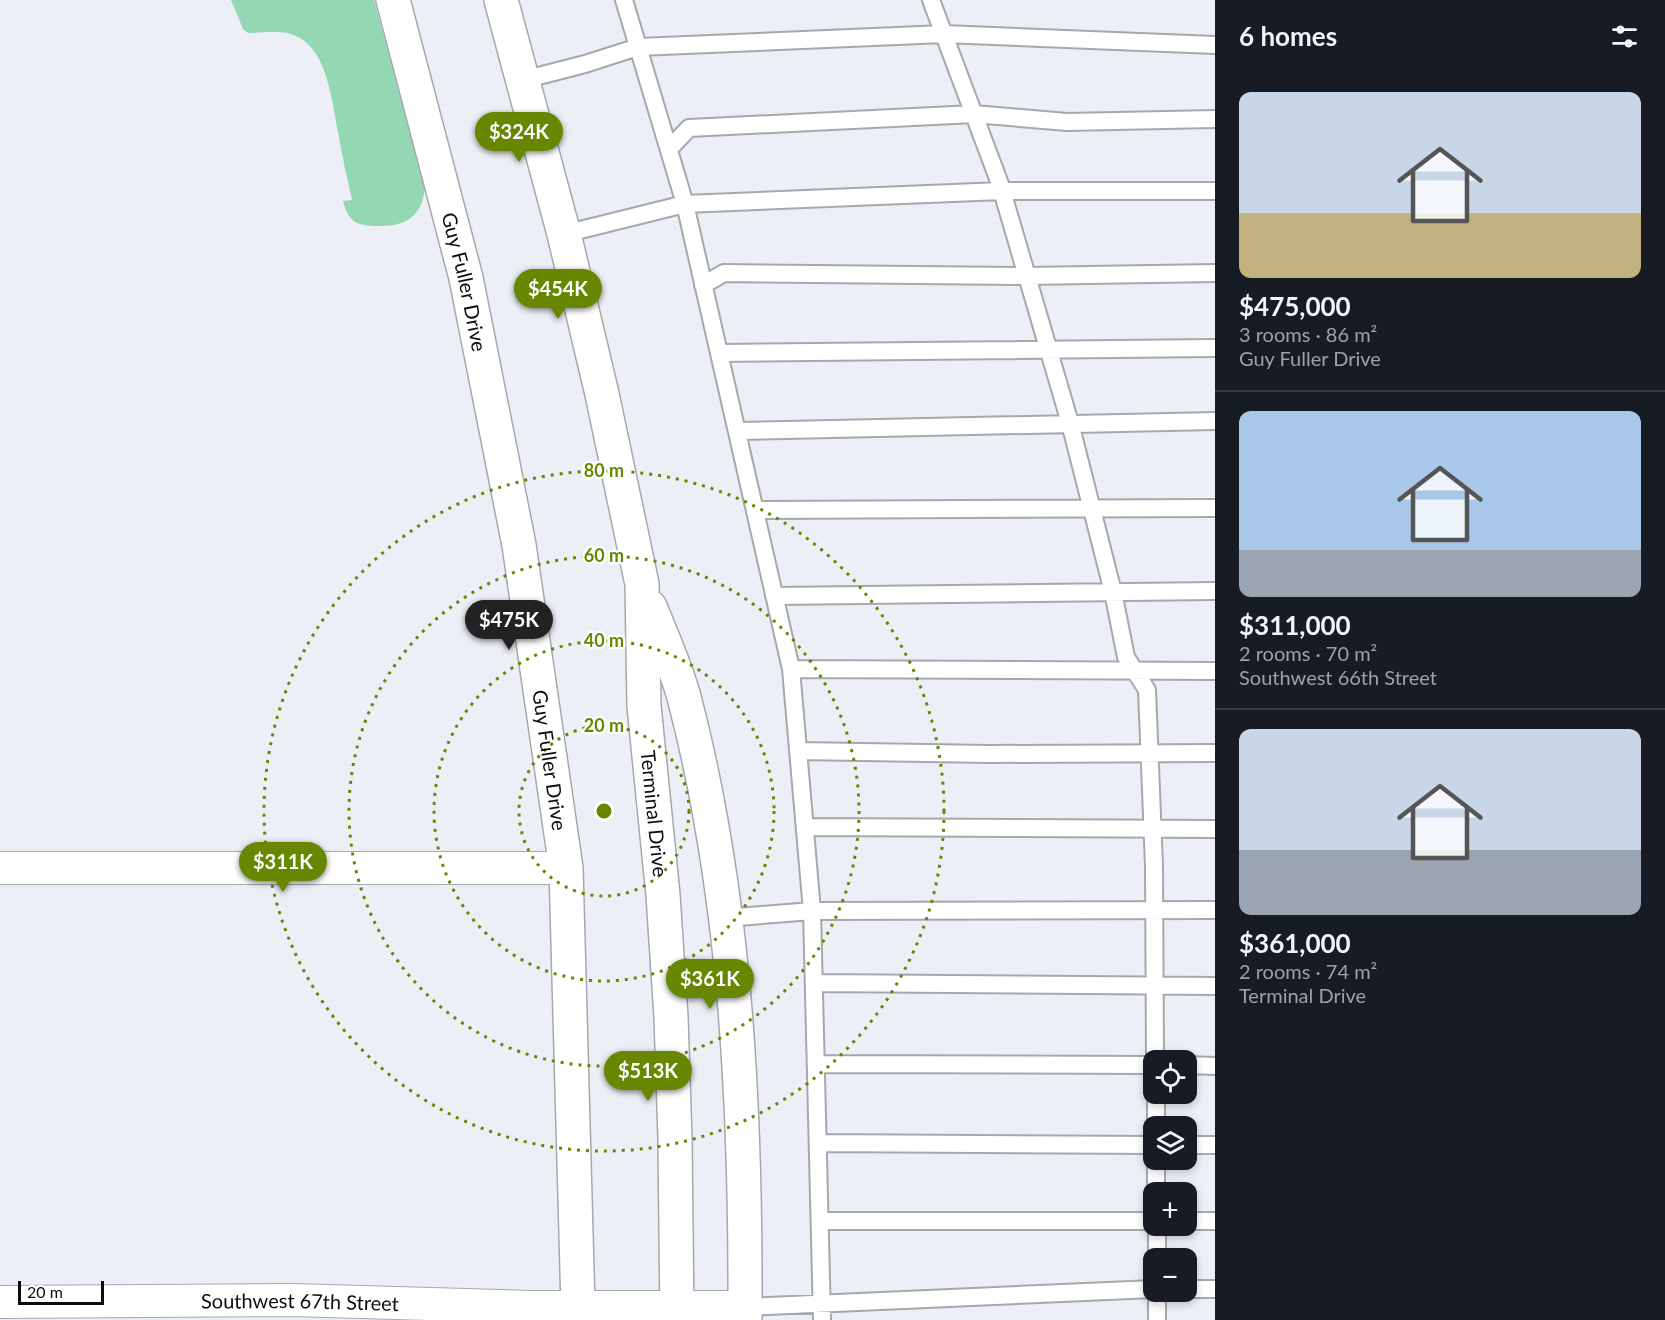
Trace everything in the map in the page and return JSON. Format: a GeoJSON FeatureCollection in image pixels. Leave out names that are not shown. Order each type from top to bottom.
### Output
{"type":"FeatureCollection","features":[{"type":"Feature","properties":{"kind":"main road","name":"Guy Fuller Drive"},"geometry":{"type":"LineString","coordinates":[[393,0],[466,278],[519,545],[566,868],[580,1314]]}},
{"type":"Feature","properties":{"kind":"main road","name":"Terminal Drive"},"geometry":{"type":"LineString","coordinates":[[501,0],[564,234],[602,394],[642,584],[644,706],[663,895],[671,1017],[677,1314]]}},
{"type":"Feature","properties":{"kind":"main road"},"geometry":{"type":"LineString","coordinates":[[642,584],[685,699],[709,813],[725,918],[735,1002],[743,1130],[745,1314]]}},
{"type":"Feature","properties":{"kind":"street"},"geometry":{"type":"LineString","coordinates":[[0,868],[566,868]]}},
{"type":"Feature","properties":{"kind":"street","name":"Southwest 67th Street"},"geometry":{"type":"LineString","coordinates":[[0,1302],[292,1310],[745,1314]]}},
{"type":"Feature","properties":{"kind":"lane"},"geometry":{"type":"LineString","coordinates":[[624,0],[685,204],[791,669],[812,911],[822,1312]]}},
{"type":"Feature","properties":{"kind":"lane"},"geometry":{"type":"LineString","coordinates":[[931,0],[1002,191],[1070,423],[1113,592],[1126,657],[1147,690],[1153,828],[1155,1050]]}},
{"type":"Feature","properties":{"kind":"lane"},"geometry":{"type":"LineString","coordinates":[[524,80],[638,47],[944,34],[1215,45]]}},
{"type":"Feature","properties":{"kind":"lane"},"geometry":{"type":"LineString","coordinates":[[669,149],[689,128],[974,114],[1066,122],[1215,120]]}},
{"type":"Feature","properties":{"kind":"lane"},"geometry":{"type":"LineString","coordinates":[[564,234],[685,204],[1002,191],[1215,191]]}},
{"type":"Feature","properties":{"kind":"lane"},"geometry":{"type":"LineString","coordinates":[[703,285],[724,273],[1027,276],[1215,273]]}},
{"type":"Feature","properties":{"kind":"lane"},"geometry":{"type":"LineString","coordinates":[[719,353],[1215,348]]}},
{"type":"Feature","properties":{"kind":"lane"},"geometry":{"type":"LineString","coordinates":[[736,431],[1215,421]]}},
{"type":"Feature","properties":{"kind":"lane"},"geometry":{"type":"LineString","coordinates":[[755,510],[1215,508]]}},
{"type":"Feature","properties":{"kind":"lane"},"geometry":{"type":"LineString","coordinates":[[774,596],[1215,591]]}},
{"type":"Feature","properties":{"kind":"lane"},"geometry":{"type":"LineString","coordinates":[[791,669],[1215,671]]}},
{"type":"Feature","properties":{"kind":"lane"},"geometry":{"type":"LineString","coordinates":[[798,751],[1150,755],[1215,753]]}},
{"type":"Feature","properties":{"kind":"lane"},"geometry":{"type":"LineString","coordinates":[[805,827],[1215,829]]}},
{"type":"Feature","properties":{"kind":"lane"},"geometry":{"type":"LineString","coordinates":[[725,918],[812,911],[1215,910]]}},
{"type":"Feature","properties":{"kind":"lane"},"geometry":{"type":"LineString","coordinates":[[814,983],[1215,986]]}},
{"type":"Feature","properties":{"kind":"lane"},"geometry":{"type":"LineString","coordinates":[[816,1064],[1143,1065]]}},
{"type":"Feature","properties":{"kind":"lane"},"geometry":{"type":"LineString","coordinates":[[1197,1065],[1215,1065]]}},
{"type":"Feature","properties":{"kind":"lane"},"geometry":{"type":"LineString","coordinates":[[818,1143],[1143,1145]]}},
{"type":"Feature","properties":{"kind":"lane"},"geometry":{"type":"LineString","coordinates":[[1197,1145],[1215,1145]]}},
{"type":"Feature","properties":{"kind":"lane"},"geometry":{"type":"LineString","coordinates":[[820,1221],[1143,1221]]}},
{"type":"Feature","properties":{"kind":"lane"},"geometry":{"type":"LineString","coordinates":[[1197,1221],[1215,1221]]}},
{"type":"Feature","properties":{"kind":"lane"},"geometry":{"type":"LineString","coordinates":[[1197,1289],[1215,1289]]}},
{"type":"Feature","properties":{"kind":"lane"},"geometry":{"type":"LineString","coordinates":[[745,1314],[822,1312],[1143,1291]]}},
{"type":"Feature","properties":{"kind":"lane"},"geometry":{"type":"LineString","coordinates":[[1156,1302],[1157,1320]]}},
{"type":"Feature","properties":{"kind":"green space"},"geometry":{"type":"Polygon","coordinates":[[[231,0],[374,0],[425,186],[421,204],[413,216],[400,224],[382,226],[362,224],[352,219],[343,201],[352,200],[331,93],[316,54],[308,44],[292,35],[280,32],[248,33],[243,29],[231,0]]]}}]}
